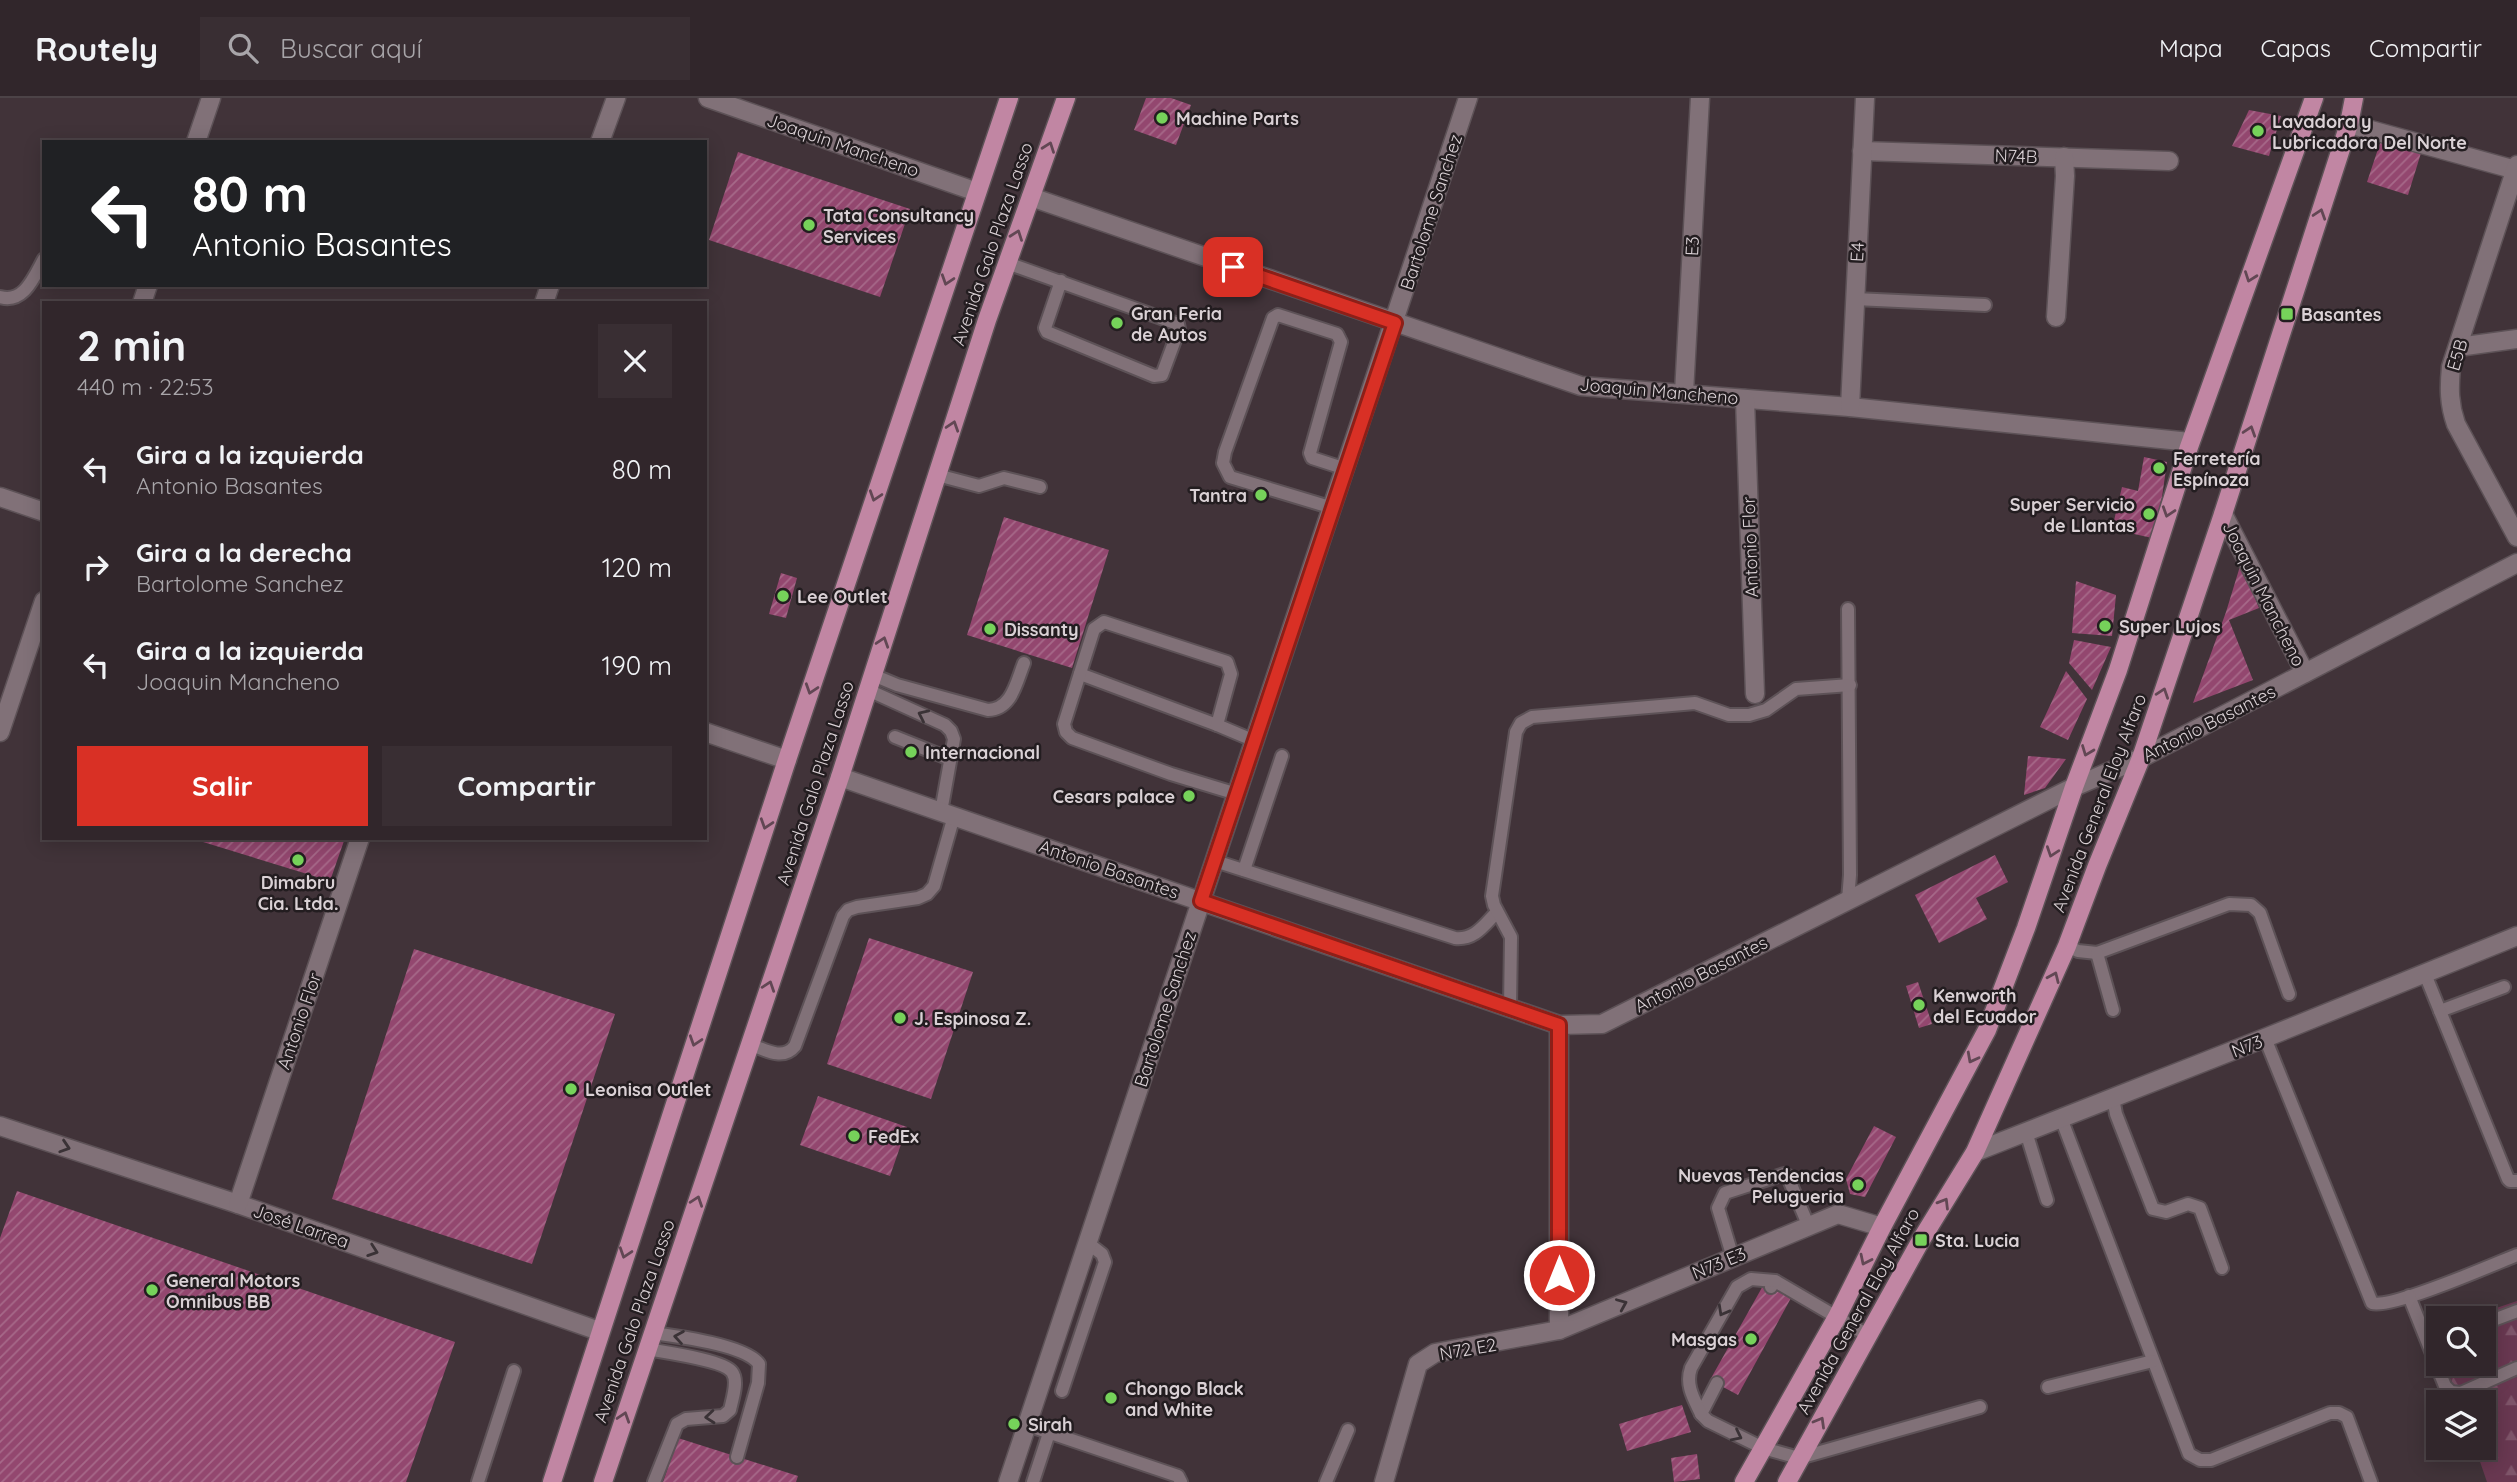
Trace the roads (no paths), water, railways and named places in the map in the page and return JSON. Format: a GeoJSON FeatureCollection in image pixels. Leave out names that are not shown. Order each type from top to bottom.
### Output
{"type":"FeatureCollection","features":[{"type":"Feature","properties":{"kind":"main road","name":"Avenida Galo Plaza Lasso"},"geometry":{"type":"LineString","coordinates":[[552,1482],[787,760],[1009,98]]}},
{"type":"Feature","properties":{"kind":"main road","name":"Avenida Galo Plaza Lasso"},"geometry":{"type":"LineString","coordinates":[[603,1482],[840,777],[1007,263],[1066,98]]}},
{"type":"Feature","properties":{"kind":"main road","name":"Avenida General Eloy Alfaro"},"geometry":{"type":"LineString","coordinates":[[1744,1482],[1837,1317],[1987,1030],[2118,670],[2190,442],[2314,98]]}},
{"type":"Feature","properties":{"kind":"main road","name":"Avenida General Eloy Alfaro"},"geometry":{"type":"LineString","coordinates":[[1787,1482],[1921,1240],[1975,1152],[2067,946],[2096,866],[2141,758],[2349,124],[2354,98]]}},
{"type":"Feature","properties":{"kind":"street"},"geometry":{"type":"LineString","coordinates":[[197,140],[211,98]]}},
{"type":"Feature","properties":{"kind":"street"},"geometry":{"type":"LineString","coordinates":[[601,140],[616,98]]}},
{"type":"Feature","properties":{"kind":"street","name":"Joaquin Mancheno"},"geometry":{"type":"LineString","coordinates":[[708,98],[977,192]]}},
{"type":"Feature","properties":{"kind":"street","name":"Bartolome Sanchez"},"geometry":{"type":"LineString","coordinates":[[1008,1482],[1468,98]]}},
{"type":"Feature","properties":{"kind":"street","name":"E3"},"geometry":{"type":"LineString","coordinates":[[1684,393],[1700,98]]}},
{"type":"Feature","properties":{"kind":"street","name":"E4"},"geometry":{"type":"LineString","coordinates":[[1850,407],[1865,98]]}},
{"type":"Feature","properties":{"kind":"street"},"geometry":{"type":"LineString","coordinates":[[2349,124],[2516,168]]}},
{"type":"Feature","properties":{"kind":"street","name":"N74B"},"geometry":{"type":"LineString","coordinates":[[1862,150],[2169,161]]}},
{"type":"Feature","properties":{"kind":"street"},"geometry":{"type":"LineString","coordinates":[[2056,317],[2066,176],[2064,157]]}},
{"type":"Feature","properties":{"kind":"street","name":"E5B"},"geometry":{"type":"LineString","coordinates":[[2516,168],[2451,367],[2450,406],[2456,424],[2517,537]]}},
{"type":"Feature","properties":{"kind":"street","name":"Joaquin Mancheno"},"geometry":{"type":"LineString","coordinates":[[1031,197],[1581,386],[1850,407],[2190,442]]}},
{"type":"Feature","properties":{"kind":"street"},"geometry":{"type":"LineString","coordinates":[[2458,347],[2517,339]]}},
{"type":"Feature","properties":{"kind":"street","name":"Antonio Flor"},"geometry":{"type":"LineString","coordinates":[[1745,400],[1755,694]]}},
{"type":"Feature","properties":{"kind":"street"},"geometry":{"type":"LineString","coordinates":[[0,498],[42,511]]}},
{"type":"Feature","properties":{"kind":"street","name":"Joaquin Mancheno"},"geometry":{"type":"LineString","coordinates":[[2223,514],[2305,673]]}},
{"type":"Feature","properties":{"kind":"street","name":"Antonio Basantes"},"geometry":{"type":"LineString","coordinates":[[840,777],[1559,1025],[1602,1024],[2074,787],[2141,758],[2517,563]]}},
{"type":"Feature","properties":{"kind":"street"},"geometry":{"type":"LineString","coordinates":[[0,732],[42,607]]}},
{"type":"Feature","properties":{"kind":"street"},"geometry":{"type":"LineString","coordinates":[[707,733],[787,760]]}},
{"type":"Feature","properties":{"kind":"street","name":"Antonio Flor"},"geometry":{"type":"LineString","coordinates":[[238,1204],[359,840]]}},
{"type":"Feature","properties":{"kind":"street","name":"N73"},"geometry":{"type":"LineString","coordinates":[[1975,1152],[2517,936]]}},
{"type":"Feature","properties":{"kind":"street"},"geometry":{"type":"LineString","coordinates":[[1559,1025],[1559,1330]]}},
{"type":"Feature","properties":{"kind":"street","name":"José Larrea"},"geometry":{"type":"LineString","coordinates":[[0,1126],[238,1204],[599,1331]]}},
{"type":"Feature","properties":{"kind":"street","name":"N73 E3"},"geometry":{"type":"LineString","coordinates":[[1559,1330],[1838,1214],[1882,1227]]}},
{"type":"Feature","properties":{"kind":"street","name":"N72 E2"},"geometry":{"type":"LineString","coordinates":[[1384,1482],[1418,1364],[1435,1353],[1559,1330]]}},
{"type":"Feature","properties":{"kind":"lane"},"geometry":{"type":"LineString","coordinates":[[0,297],[10,300],[21,295],[42,262]]}},
{"type":"Feature","properties":{"kind":"lane"},"geometry":{"type":"LineString","coordinates":[[1007,263],[1061,281],[1178,324],[1180,329],[1162,375],[1154,376],[1047,332],[1045,328],[1061,281]]}},
{"type":"Feature","properties":{"kind":"lane"},"geometry":{"type":"LineString","coordinates":[[1855,299],[1985,305]]}},
{"type":"Feature","properties":{"kind":"lane"},"geometry":{"type":"LineString","coordinates":[[1333,508],[1230,477],[1223,463],[1264,341],[1273,318],[1278,315],[1337,334],[1340,338],[1310,453],[1312,458],[1346,468]]}},
{"type":"Feature","properties":{"kind":"lane"},"geometry":{"type":"LineString","coordinates":[[937,475],[979,486],[1004,478],[1040,487]]}},
{"type":"Feature","properties":{"kind":"lane"},"geometry":{"type":"LineString","coordinates":[[1848,609],[1848,900]]}},
{"type":"Feature","properties":{"kind":"lane"},"geometry":{"type":"LineString","coordinates":[[1217,725],[1231,674],[1227,662],[1104,622],[1094,629],[1064,724],[1066,732],[1072,738],[1171,774],[1237,794]]}},
{"type":"Feature","properties":{"kind":"lane"},"geometry":{"type":"LineString","coordinates":[[870,682],[897,685],[988,710],[997,710],[1005,706],[1024,663]]}},
{"type":"Feature","properties":{"kind":"lane"},"geometry":{"type":"LineString","coordinates":[[1080,674],[1255,741]]}},
{"type":"Feature","properties":{"kind":"lane"},"geometry":{"type":"LineString","coordinates":[[750,1044],[783,1055],[795,1046],[843,916],[848,910],[918,898],[928,894],[934,887],[947,814],[950,759],[954,739],[945,725],[870,682]]}},
{"type":"Feature","properties":{"kind":"lane"},"geometry":{"type":"LineString","coordinates":[[1510,1008],[1511,937],[1497,912],[1492,896],[1516,732],[1521,723],[1532,717],[1695,703],[1729,715],[1749,715],[1766,710],[1796,689],[1850,685]]}},
{"type":"Feature","properties":{"kind":"lane"},"geometry":{"type":"LineString","coordinates":[[895,737],[950,759]]}},
{"type":"Feature","properties":{"kind":"lane"},"geometry":{"type":"LineString","coordinates":[[1244,870],[1282,755]]}},
{"type":"Feature","properties":{"kind":"lane"},"geometry":{"type":"LineString","coordinates":[[1215,861],[1455,938],[1473,936],[1497,912]]}},
{"type":"Feature","properties":{"kind":"lane"},"geometry":{"type":"LineString","coordinates":[[2067,946],[2078,951],[2097,953],[2229,904],[2251,905],[2260,913],[2290,994]]}},
{"type":"Feature","properties":{"kind":"lane"},"geometry":{"type":"LineString","coordinates":[[2097,953],[2113,1010]]}},
{"type":"Feature","properties":{"kind":"lane"},"geometry":{"type":"LineString","coordinates":[[2425,974],[2508,1179],[2517,1181]]}},
{"type":"Feature","properties":{"kind":"lane"},"geometry":{"type":"LineString","coordinates":[[2440,1011],[2504,987]]}},
{"type":"Feature","properties":{"kind":"lane"},"geometry":{"type":"LineString","coordinates":[[2265,1038],[2372,1303],[2380,1305],[2409,1296],[2517,1255]]}},
{"type":"Feature","properties":{"kind":"lane"},"geometry":{"type":"LineString","coordinates":[[2113,1098],[2116,1114],[2153,1209],[2166,1212],[2188,1203],[2200,1208],[2222,1268]]}},
{"type":"Feature","properties":{"kind":"lane"},"geometry":{"type":"LineString","coordinates":[[2061,1118],[2189,1454],[2200,1460],[2211,1460],[2330,1413],[2339,1413],[2347,1417],[2371,1482]]}},
{"type":"Feature","properties":{"kind":"lane"},"geometry":{"type":"LineString","coordinates":[[2026,1132],[2047,1200]]}},
{"type":"Feature","properties":{"kind":"lane"},"geometry":{"type":"LineString","coordinates":[[1733,1258],[1718,1208],[1725,1193],[1787,1175],[1809,1227]]}},
{"type":"Feature","properties":{"kind":"lane"},"geometry":{"type":"LineString","coordinates":[[1062,1391],[1105,1262],[1102,1254],[1088,1243]]}},
{"type":"Feature","properties":{"kind":"lane"},"geometry":{"type":"LineString","coordinates":[[1869,1336],[1773,1284],[1751,1279],[1737,1287],[1691,1368],[1688,1377],[1690,1390],[1701,1415],[1708,1421],[1763,1448],[1799,1458],[1980,1407]]}},
{"type":"Feature","properties":{"kind":"lane"},"geometry":{"type":"LineString","coordinates":[[2409,1296],[2426,1329]]}},
{"type":"Feature","properties":{"kind":"lane"},"geometry":{"type":"LineString","coordinates":[[2496,1319],[2517,1311]]}},
{"type":"Feature","properties":{"kind":"lane"},"geometry":{"type":"LineString","coordinates":[[649,1341],[705,1341],[751,1356],[759,1364],[758,1383],[737,1457]]}},
{"type":"Feature","properties":{"kind":"lane"},"geometry":{"type":"LineString","coordinates":[[649,1341],[726,1366],[733,1372],[735,1380],[730,1410],[727,1413],[723,1416],[686,1419],[677,1424],[654,1482]]}},
{"type":"Feature","properties":{"kind":"lane"},"geometry":{"type":"LineString","coordinates":[[2048,1387],[2153,1361]]}},
{"type":"Feature","properties":{"kind":"lane"},"geometry":{"type":"LineString","coordinates":[[2442,1376],[2445,1386],[2451,1392],[2461,1393],[2517,1368]]}},
{"type":"Feature","properties":{"kind":"lane"},"geometry":{"type":"LineString","coordinates":[[478,1482],[514,1371]]}},
{"type":"Feature","properties":{"kind":"lane"},"geometry":{"type":"LineString","coordinates":[[1701,1415],[1717,1383]]}},
{"type":"Feature","properties":{"kind":"lane"},"geometry":{"type":"LineString","coordinates":[[1027,1425],[1178,1476],[1181,1482]]}},
{"type":"Feature","properties":{"kind":"lane"},"geometry":{"type":"LineString","coordinates":[[1326,1482],[1348,1430]]}},
{"type":"Feature","properties":{"kind":"lane"},"geometry":{"type":"LineString","coordinates":[[1033,1482],[1049,1433]]}},
{"type":"Feature","properties":{"kind":"place","name":"Machine Parts"},"geometry":{"type":"Point","coordinates":[1162,118]}},
{"type":"Feature","properties":{"kind":"place","name":"Lavadora y Lubricadora Del Norte"},"geometry":{"type":"Point","coordinates":[2258,131]}},
{"type":"Feature","properties":{"kind":"place","name":"Tata Consultancy Services"},"geometry":{"type":"Point","coordinates":[809,225]}},
{"type":"Feature","properties":{"kind":"place","name":"Basantes"},"geometry":{"type":"Point","coordinates":[2287,314]}},
{"type":"Feature","properties":{"kind":"place","name":"Gran Feria de Autos"},"geometry":{"type":"Point","coordinates":[1117,323]}},
{"type":"Feature","properties":{"kind":"place","name":"Ferretería Espínoza"},"geometry":{"type":"Point","coordinates":[2159,468]}},
{"type":"Feature","properties":{"kind":"place","name":"Tantra"},"geometry":{"type":"Point","coordinates":[1261,495]}},
{"type":"Feature","properties":{"kind":"place","name":"Super Servicio de Llantas"},"geometry":{"type":"Point","coordinates":[2149,514]}},
{"type":"Feature","properties":{"kind":"place","name":"Lee Outlet"},"geometry":{"type":"Point","coordinates":[783,596]}},
{"type":"Feature","properties":{"kind":"place","name":"Super Lujos"},"geometry":{"type":"Point","coordinates":[2105,626]}},
{"type":"Feature","properties":{"kind":"place","name":"Dissanty"},"geometry":{"type":"Point","coordinates":[990,629]}},
{"type":"Feature","properties":{"kind":"place","name":"Internacional"},"geometry":{"type":"Point","coordinates":[911,752]}},
{"type":"Feature","properties":{"kind":"place","name":"Cesars palace"},"geometry":{"type":"Point","coordinates":[1189,796]}},
{"type":"Feature","properties":{"kind":"place","name":"Dimabru Cia. Ltda."},"geometry":{"type":"Point","coordinates":[298,860]}},
{"type":"Feature","properties":{"kind":"place","name":"Kenworth del Ecuador"},"geometry":{"type":"Point","coordinates":[1919,1005]}},
{"type":"Feature","properties":{"kind":"place","name":"J. Espinosa Z."},"geometry":{"type":"Point","coordinates":[900,1018]}},
{"type":"Feature","properties":{"kind":"place","name":"Leonisa Outlet"},"geometry":{"type":"Point","coordinates":[571,1089]}},
{"type":"Feature","properties":{"kind":"place","name":"FedEx"},"geometry":{"type":"Point","coordinates":[854,1136]}},
{"type":"Feature","properties":{"kind":"place","name":"Nuevas Tendencias Pelugueria"},"geometry":{"type":"Point","coordinates":[1858,1185]}},
{"type":"Feature","properties":{"kind":"place","name":"Sta. Lucia"},"geometry":{"type":"Point","coordinates":[1921,1240]}},
{"type":"Feature","properties":{"kind":"place","name":"General Motors Omnibus BB"},"geometry":{"type":"Point","coordinates":[152,1290]}},
{"type":"Feature","properties":{"kind":"place","name":"Masgas"},"geometry":{"type":"Point","coordinates":[1751,1339]}},
{"type":"Feature","properties":{"kind":"place","name":"Chongo Black and White"},"geometry":{"type":"Point","coordinates":[1111,1398]}},
{"type":"Feature","properties":{"kind":"place","name":"Sirah"},"geometry":{"type":"Point","coordinates":[1014,1424]}}]}
